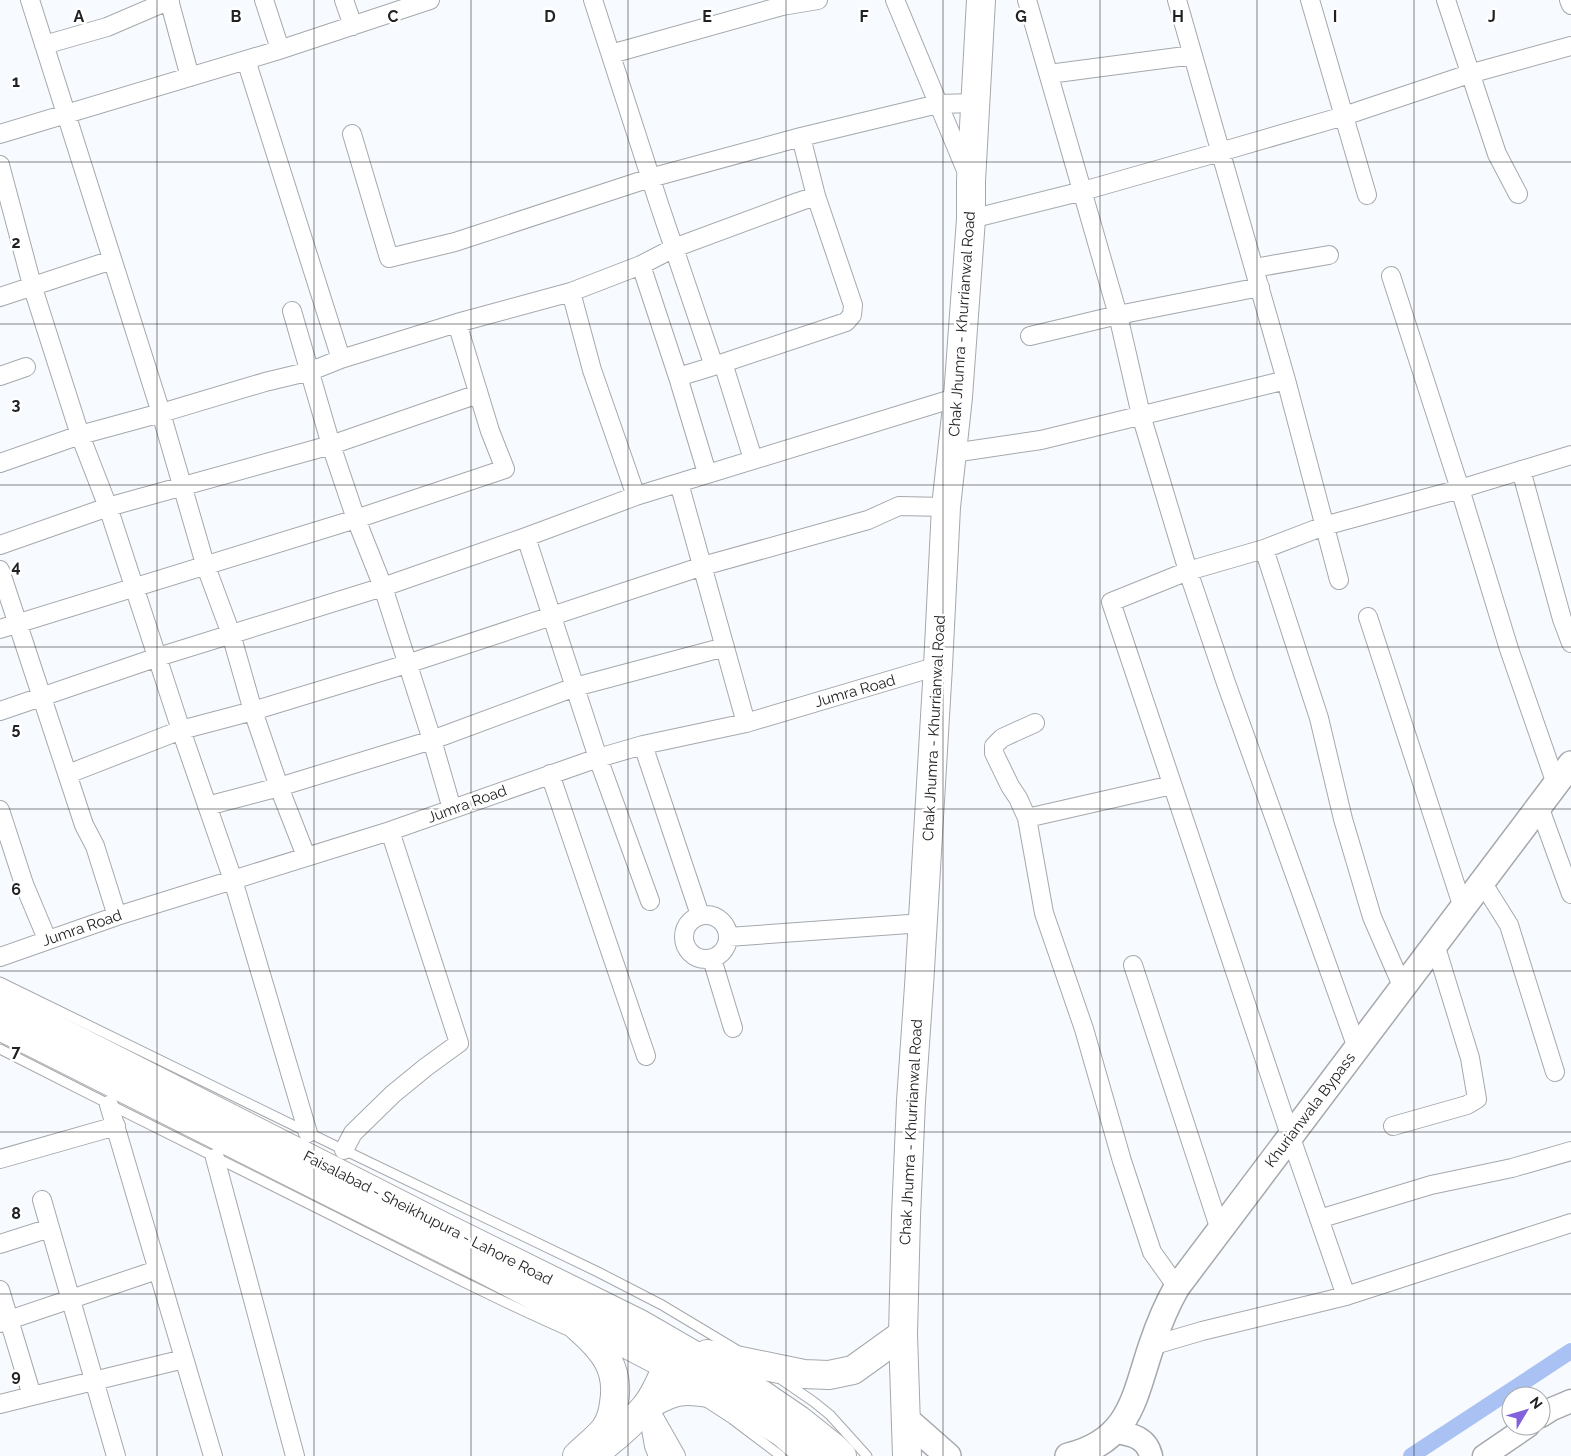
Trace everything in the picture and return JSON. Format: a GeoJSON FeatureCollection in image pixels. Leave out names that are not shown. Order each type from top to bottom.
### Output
{"type":"FeatureCollection","features":[{"type":"Feature","properties":{"kind":"main road","name":"Chak Jhumra - Khurrianwal Road"},"geometry":{"type":"LineString","coordinates":[[907,1456],[903,1334],[910,1101],[923,923],[946,507],[958,396],[971,219],[970,181],[982,0]]}},
{"type":"Feature","properties":{"kind":"main road","name":"Khurianwala Bypass"},"geometry":{"type":"LineString","coordinates":[[1068,1456],[1095,1446],[1115,1432],[1126,1418],[1134,1402],[1151,1346],[1165,1309],[1177,1287],[1571,764]]}},
{"type":"Feature","properties":{"kind":"main road","name":"Faisalabad - Sheikhupura - Lahore Road"},"geometry":{"type":"LineString","coordinates":[[0,1000],[444,1227],[640,1324],[669,1362],[783,1433],[810,1456]]}},
{"type":"Feature","properties":{"kind":"main road","name":"Faisalabad - Sheikhupura - Lahore Road"},"geometry":{"type":"LineString","coordinates":[[0,1026],[528,1303],[669,1362],[761,1394],[799,1420],[842,1456]]}},
{"type":"Feature","properties":{"kind":"main road"},"geometry":{"type":"LineString","coordinates":[[528,1303],[572,1322],[602,1346],[616,1380],[614,1407],[605,1428],[577,1456]]}},
{"type":"Feature","properties":{"kind":"main road"},"geometry":{"type":"LineString","coordinates":[[647,1406],[669,1362],[756,1364],[804,1374],[829,1375],[853,1370],[903,1334]]}},
{"type":"Feature","properties":{"kind":"main road"},"geometry":{"type":"LineString","coordinates":[[590,1456],[618,1434],[647,1406],[670,1393],[689,1390],[726,1396]]}},
{"type":"Feature","properties":{"kind":"main road"},"geometry":{"type":"LineString","coordinates":[[906,1419],[948,1456]]}},
{"type":"Feature","properties":{"kind":"street"},"geometry":{"type":"LineString","coordinates":[[30,0],[162,413],[205,564],[231,634],[253,711],[279,787],[306,856]]}},
{"type":"Feature","properties":{"kind":"street"},"geometry":{"type":"LineString","coordinates":[[44,45],[107,27],[169,0],[190,77]]}},
{"type":"Feature","properties":{"kind":"street"},"geometry":{"type":"LineString","coordinates":[[264,0],[280,50]]}},
{"type":"Feature","properties":{"kind":"street"},"geometry":{"type":"LineString","coordinates":[[344,0],[353,26]]}},
{"type":"Feature","properties":{"kind":"street"},"geometry":{"type":"LineString","coordinates":[[0,134],[280,50],[430,0]]}},
{"type":"Feature","properties":{"kind":"street"},"geometry":{"type":"LineString","coordinates":[[593,0],[674,248],[753,459]]}},
{"type":"Feature","properties":{"kind":"street"},"geometry":{"type":"LineString","coordinates":[[610,54],[781,3],[818,0]]}},
{"type":"Feature","properties":{"kind":"street"},"geometry":{"type":"LineString","coordinates":[[895,0],[970,181]]}},
{"type":"Feature","properties":{"kind":"street"},"geometry":{"type":"LineString","coordinates":[[1027,0],[1118,316],[1141,416],[1188,572],[1357,1048]]}},
{"type":"Feature","properties":{"kind":"street"},"geometry":{"type":"LineString","coordinates":[[1177,0],[1286,380],[1339,580]]}},
{"type":"Feature","properties":{"kind":"street"},"geometry":{"type":"LineString","coordinates":[[1310,0],[1367,195]]}},
{"type":"Feature","properties":{"kind":"street"},"geometry":{"type":"LineString","coordinates":[[1446,0],[1497,154],[1518,194]]}},
{"type":"Feature","properties":{"kind":"street"},"geometry":{"type":"LineString","coordinates":[[1569,0],[1571,5]]}},
{"type":"Feature","properties":{"kind":"street"},"geometry":{"type":"LineString","coordinates":[[971,219],[1083,191],[1220,152],[1344,116],[1469,74],[1571,46]]}},
{"type":"Feature","properties":{"kind":"street"},"geometry":{"type":"LineString","coordinates":[[1049,74],[1193,55]]}},
{"type":"Feature","properties":{"kind":"street"},"geometry":{"type":"LineString","coordinates":[[246,60],[342,359]]}},
{"type":"Feature","properties":{"kind":"street"},"geometry":{"type":"LineString","coordinates":[[352,134],[389,258],[455,242],[650,178],[801,136],[938,104],[975,103]]}},
{"type":"Feature","properties":{"kind":"street"},"geometry":{"type":"LineString","coordinates":[[678,377],[846,322],[852,314],[853,304],[816,196],[801,136]]}},
{"type":"Feature","properties":{"kind":"street"},"geometry":{"type":"LineString","coordinates":[[0,165],[8,227],[32,285],[80,435],[108,507],[181,730],[233,880],[308,1133]]}},
{"type":"Feature","properties":{"kind":"street"},"geometry":{"type":"LineString","coordinates":[[0,463],[80,435],[265,382],[311,371],[342,359],[456,323],[571,292],[641,265],[674,248],[816,196]]}},
{"type":"Feature","properties":{"kind":"street"},"geometry":{"type":"LineString","coordinates":[[1254,268],[1329,255]]}},
{"type":"Feature","properties":{"kind":"street"},"geometry":{"type":"LineString","coordinates":[[0,297],[112,260]]}},
{"type":"Feature","properties":{"kind":"street"},"geometry":{"type":"LineString","coordinates":[[641,265],[707,473]]}},
{"type":"Feature","properties":{"kind":"street"},"geometry":{"type":"LineString","coordinates":[[1392,276],[1509,649],[1556,784]]}},
{"type":"Feature","properties":{"kind":"street"},"geometry":{"type":"LineString","coordinates":[[1030,336],[1260,287]]}},
{"type":"Feature","properties":{"kind":"street"},"geometry":{"type":"LineString","coordinates":[[571,292],[592,370],[636,496]]}},
{"type":"Feature","properties":{"kind":"street"},"geometry":{"type":"LineString","coordinates":[[292,311],[331,445],[356,519],[383,587],[452,809]]}},
{"type":"Feature","properties":{"kind":"street"},"geometry":{"type":"LineString","coordinates":[[0,628],[356,519],[505,469],[490,431],[456,323]]}},
{"type":"Feature","properties":{"kind":"street"},"geometry":{"type":"LineString","coordinates":[[0,376],[26,367]]}},
{"type":"Feature","properties":{"kind":"street"},"geometry":{"type":"LineString","coordinates":[[953,453],[1041,440],[1286,380]]}},
{"type":"Feature","properties":{"kind":"street"},"geometry":{"type":"LineString","coordinates":[[0,545],[108,507],[331,445],[478,394]]}},
{"type":"Feature","properties":{"kind":"street"},"geometry":{"type":"LineString","coordinates":[[0,711],[158,657],[383,587],[636,496],[958,396]]}},
{"type":"Feature","properties":{"kind":"street"},"geometry":{"type":"LineString","coordinates":[[1346,1296],[1111,602],[1188,572],[1264,549],[1324,526],[1460,489],[1571,455]]}},
{"type":"Feature","properties":{"kind":"street"},"geometry":{"type":"LineString","coordinates":[[1521,470],[1562,619],[1571,644]]}},
{"type":"Feature","properties":{"kind":"street"},"geometry":{"type":"LineString","coordinates":[[679,483],[746,723]]}},
{"type":"Feature","properties":{"kind":"street"},"geometry":{"type":"LineString","coordinates":[[68,774],[181,730],[253,711],[406,664],[703,566],[868,520],[898,506],[946,507]]}},
{"type":"Feature","properties":{"kind":"street"},"geometry":{"type":"LineString","coordinates":[[526,537],[598,758],[650,901]]}},
{"type":"Feature","properties":{"kind":"street"},"geometry":{"type":"LineString","coordinates":[[1264,549],[1319,718],[1343,819],[1372,917],[1403,988]]}},
{"type":"Feature","properties":{"kind":"street"},"geometry":{"type":"LineString","coordinates":[[0,570],[84,825],[95,846],[117,916]]}},
{"type":"Feature","properties":{"kind":"street"},"geometry":{"type":"LineString","coordinates":[[1368,617],[1463,908]]}},
{"type":"Feature","properties":{"kind":"street"},"geometry":{"type":"LineString","coordinates":[[207,806],[279,787],[432,740],[575,687],[725,647]]}},
{"type":"Feature","properties":{"kind":"street","name":"Jumra Road"},"geometry":{"type":"LineString","coordinates":[[0,956],[117,916],[390,831],[598,758],[643,745],[746,723],[938,666]]}},
{"type":"Feature","properties":{"kind":"street"},"geometry":{"type":"LineString","coordinates":[[1035,723],[1002,738],[994,746],[994,753],[1027,818],[1044,913],[1084,1029],[1122,1162],[1152,1252],[1177,1287]]}},
{"type":"Feature","properties":{"kind":"street"},"geometry":{"type":"LineString","coordinates":[[643,745],[700,915]]}},
{"type":"Feature","properties":{"kind":"street"},"geometry":{"type":"LineString","coordinates":[[550,774],[646,1056]]}},
{"type":"Feature","properties":{"kind":"street"},"geometry":{"type":"LineString","coordinates":[[1027,818],[1172,784]]}},
{"type":"Feature","properties":{"kind":"street"},"geometry":{"type":"LineString","coordinates":[[1540,806],[1571,894]]}},
{"type":"Feature","properties":{"kind":"street"},"geometry":{"type":"LineString","coordinates":[[0,810],[24,884],[47,939]]}},
{"type":"Feature","properties":{"kind":"street"},"geometry":{"type":"LineString","coordinates":[[344,1150],[353,1133],[393,1094],[459,1043],[390,831]]}},
{"type":"Feature","properties":{"kind":"street"},"geometry":{"type":"LineString","coordinates":[[1482,882],[1509,926],[1555,1072]]}},
{"type":"Feature","properties":{"kind":"street"},"geometry":{"type":"LineString","coordinates":[[709,914],[717,917],[724,923],[728,932],[726,948],[720,955],[712,959],[703,959],[695,956],[684,943],[686,925],[700,915],[709,914]]}},
{"type":"Feature","properties":{"kind":"street"},"geometry":{"type":"LineString","coordinates":[[728,937],[923,923]]}},
{"type":"Feature","properties":{"kind":"street"},"geometry":{"type":"LineString","coordinates":[[1393,1126],[1467,1105],[1477,1099],[1470,1058],[1436,944]]}},
{"type":"Feature","properties":{"kind":"street"},"geometry":{"type":"LineString","coordinates":[[712,959],[733,1028]]}},
{"type":"Feature","properties":{"kind":"street"},"geometry":{"type":"LineString","coordinates":[[1133,965],[1220,1230]]}},
{"type":"Feature","properties":{"kind":"street"},"geometry":{"type":"LineString","coordinates":[[110,1105],[213,1456]]}},
{"type":"Feature","properties":{"kind":"street"},"geometry":{"type":"LineString","coordinates":[[0,1159],[116,1126]]}},
{"type":"Feature","properties":{"kind":"street"},"geometry":{"type":"LineString","coordinates":[[1319,1219],[1431,1185],[1512,1168],[1571,1151]]}},
{"type":"Feature","properties":{"kind":"street"},"geometry":{"type":"LineString","coordinates":[[215,1158],[295,1456]]}},
{"type":"Feature","properties":{"kind":"street"},"geometry":{"type":"LineString","coordinates":[[42,1200],[116,1456]]}},
{"type":"Feature","properties":{"kind":"street"},"geometry":{"type":"LineString","coordinates":[[1151,1346],[1202,1331],[1346,1296],[1571,1223]]}},
{"type":"Feature","properties":{"kind":"street"},"geometry":{"type":"LineString","coordinates":[[0,1244],[50,1228]]}},
{"type":"Feature","properties":{"kind":"street"},"geometry":{"type":"LineString","coordinates":[[5,1322],[158,1270]]}},
{"type":"Feature","properties":{"kind":"street"},"geometry":{"type":"LineString","coordinates":[[0,1290],[5,1322],[32,1396]]}},
{"type":"Feature","properties":{"kind":"street"},"geometry":{"type":"LineString","coordinates":[[0,1404],[184,1359]]}},
{"type":"Feature","properties":{"kind":"street"},"geometry":{"type":"LineString","coordinates":[[1551,1410],[1570,1400]]}},
{"type":"Feature","properties":{"kind":"street"},"geometry":{"type":"LineString","coordinates":[[647,1406],[654,1446],[658,1456]]}},
{"type":"Feature","properties":{"kind":"street"},"geometry":{"type":"LineString","coordinates":[[647,1406],[676,1456]]}},
{"type":"Feature","properties":{"kind":"street"},"geometry":{"type":"LineString","coordinates":[[1115,1432],[1130,1434],[1141,1439],[1147,1445],[1151,1456]]}},
{"type":"Feature","properties":{"kind":"street"},"geometry":{"type":"LineString","coordinates":[[1489,1454],[1514,1436]]}},
{"type":"Feature","properties":{"kind":"lane"},"geometry":{"type":"LineString","coordinates":[[0,982],[606,1276],[662,1305],[717,1337],[814,1402],[868,1456]]}},
{"type":"Feature","properties":{"kind":"lane"},"geometry":{"type":"LineString","coordinates":[[0,1049],[215,1158],[528,1303]]}},
{"type":"Feature","properties":{"kind":"lane"},"geometry":{"type":"LineString","coordinates":[[669,1362],[689,1390],[732,1419],[781,1456]]}},
{"type":"Feature","properties":{"kind":"waterway"},"geometry":{"type":"LineString","coordinates":[[1411,1456],[1571,1351]]}}]}
